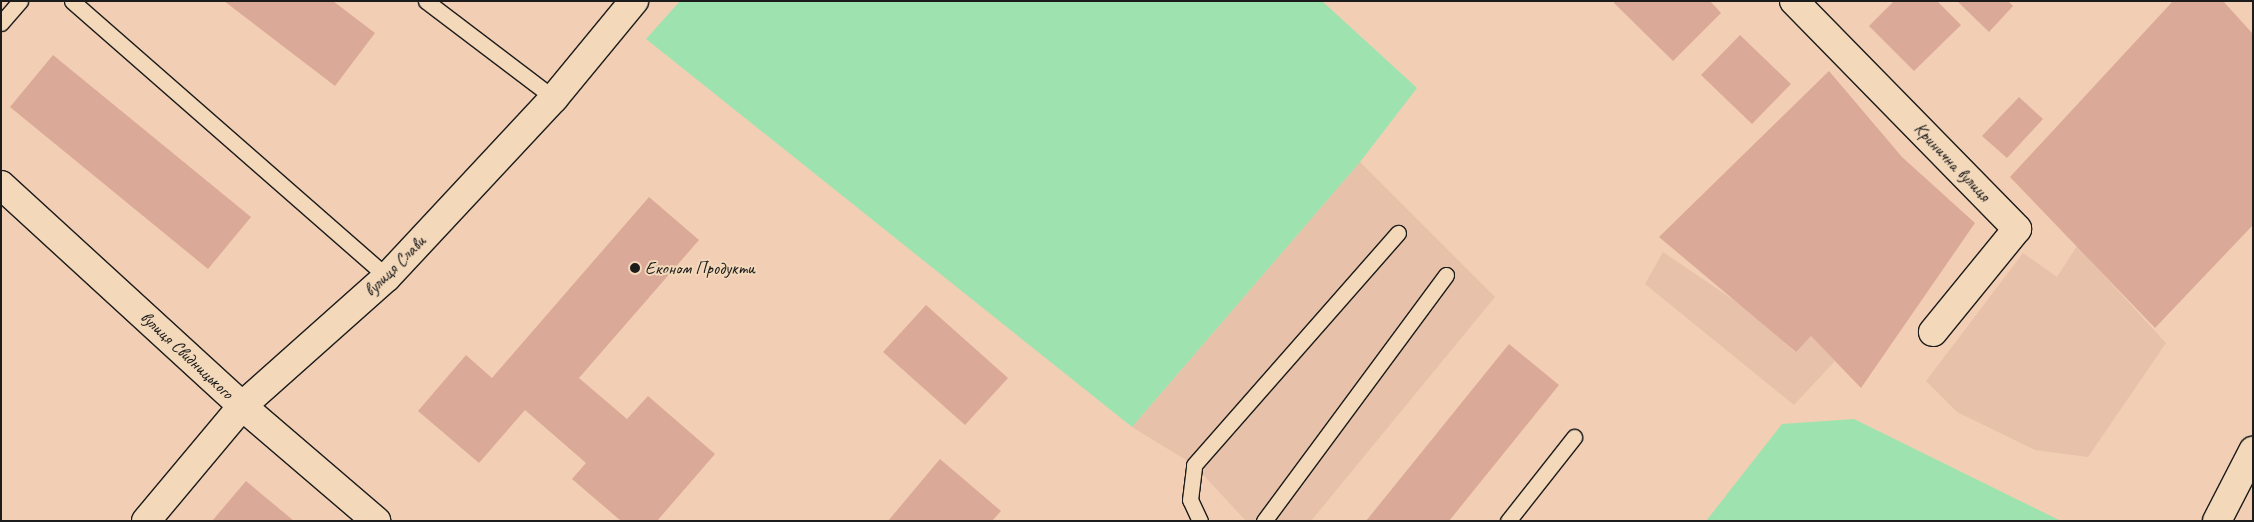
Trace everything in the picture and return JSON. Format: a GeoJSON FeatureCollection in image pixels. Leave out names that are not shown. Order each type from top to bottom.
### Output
{"type":"FeatureCollection","features":[{"type":"Feature","properties":{"kind":"street","name":"вулиця Слави"},"geometry":{"type":"LineString","coordinates":[[146,521],[242,406],[387,277],[554,98],[634,1]]}},
{"type":"Feature","properties":{"kind":"street","name":"Кринична вулиця"},"geometry":{"type":"LineString","coordinates":[[1794,1],[2017,229],[1933,332]]}},
{"type":"Feature","properties":{"kind":"street","name":"вулиця Свидницького"},"geometry":{"type":"LineString","coordinates":[[1,185],[242,406],[376,521]]}},
{"type":"Feature","properties":{"kind":"street"},"geometry":{"type":"LineString","coordinates":[[2217,521],[2253,451]]}},
{"type":"Feature","properties":{"kind":"lane"},"geometry":{"type":"LineString","coordinates":[[1,23],[20,1]]}},
{"type":"Feature","properties":{"kind":"lane"},"geometry":{"type":"LineString","coordinates":[[72,1],[387,277]]}},
{"type":"Feature","properties":{"kind":"lane"},"geometry":{"type":"LineString","coordinates":[[426,1],[554,98]]}},
{"type":"Feature","properties":{"kind":"lane"},"geometry":{"type":"LineString","coordinates":[[1200,521],[1190,500],[1194,465],[1398,232]]}},
{"type":"Feature","properties":{"kind":"lane"},"geometry":{"type":"LineString","coordinates":[[1264,521],[1446,276]]}},
{"type":"Feature","properties":{"kind":"lane"},"geometry":{"type":"LineString","coordinates":[[1508,521],[1574,437]]}},
{"type":"Feature","properties":{"kind":"shaded area"},"geometry":{"type":"Polygon","coordinates":[[[1360,162],[1495,297],[1311,521],[1246,521],[1194,465],[1132,427],[1360,162]]]}},
{"type":"Feature","properties":{"kind":"shaded area"},"geometry":{"type":"Polygon","coordinates":[[[2077,246],[2166,343],[2088,457],[2035,450],[1957,412],[1926,381],[2023,253],[2057,277],[2077,246]]]}},
{"type":"Feature","properties":{"kind":"shaded area"},"geometry":{"type":"Polygon","coordinates":[[[1663,252],[1744,307],[1795,352],[1811,336],[1835,361],[1794,405],[1645,284],[1663,252]]]}},
{"type":"Feature","properties":{"kind":"green space"},"geometry":{"type":"Polygon","coordinates":[[[680,1],[1322,1],[1417,88],[1360,162],[1132,427],[646,39],[680,1]]]}},
{"type":"Feature","properties":{"kind":"green space"},"geometry":{"type":"Polygon","coordinates":[[[1854,419],[2061,521],[1706,521],[1782,424],[1854,419]]]}},
{"type":"Feature","properties":{"kind":"building"},"geometry":{"type":"Polygon","coordinates":[[[224,1],[333,1],[375,33],[335,86],[224,1]]]}},
{"type":"Feature","properties":{"kind":"building"},"geometry":{"type":"Polygon","coordinates":[[[1616,1],[1710,1],[1721,13],[1673,61],[1614,3],[1616,1]]]}},
{"type":"Feature","properties":{"kind":"building"},"geometry":{"type":"Polygon","coordinates":[[[1894,1],[1937,1],[1961,25],[1914,71],[1869,26],[1894,1]]]}},
{"type":"Feature","properties":{"kind":"building"},"geometry":{"type":"Polygon","coordinates":[[[1957,1],[2008,1],[2013,6],[1989,32],[1957,1]]]}},
{"type":"Feature","properties":{"kind":"building"},"geometry":{"type":"Polygon","coordinates":[[[2173,1],[2223,1],[2253,34],[2253,225],[2155,328],[2010,177],[2173,1]]]}},
{"type":"Feature","properties":{"kind":"building"},"geometry":{"type":"Polygon","coordinates":[[[1740,35],[1791,84],[1752,124],[1701,75],[1740,35]]]}},
{"type":"Feature","properties":{"kind":"building"},"geometry":{"type":"Polygon","coordinates":[[[53,55],[251,217],[208,269],[10,107],[53,55]]]}},
{"type":"Feature","properties":{"kind":"building"},"geometry":{"type":"Polygon","coordinates":[[[1829,71],[1902,157],[1975,223],[1861,388],[1811,336],[1796,352],[1659,237],[1829,71]]]}},
{"type":"Feature","properties":{"kind":"building"},"geometry":{"type":"Polygon","coordinates":[[[2019,97],[2043,119],[2007,158],[1982,136],[2019,97]]]}},
{"type":"Feature","properties":{"kind":"building"},"geometry":{"type":"Polygon","coordinates":[[[649,197],[699,240],[579,378],[627,419],[648,396],[715,454],[657,521],[621,521],[572,479],[586,463],[525,410],[479,463],[418,411],[466,355],[492,378],[649,197]]]}},
{"type":"Feature","properties":{"kind":"building"},"geometry":{"type":"Polygon","coordinates":[[[926,305],[1008,378],[965,425],[883,352],[926,305]]]}},
{"type":"Feature","properties":{"kind":"building"},"geometry":{"type":"Polygon","coordinates":[[[1509,344],[1559,385],[1449,521],[1366,521],[1509,344]]]}},
{"type":"Feature","properties":{"kind":"building"},"geometry":{"type":"Polygon","coordinates":[[[940,459],[1001,511],[992,521],[888,521],[940,459]]]}},
{"type":"Feature","properties":{"kind":"building"},"geometry":{"type":"Polygon","coordinates":[[[246,481],[294,521],[212,521],[246,481]]]}},
{"type":"Feature","properties":{"kind":"place","name":"Економ Продукти"},"geometry":{"type":"Point","coordinates":[635,268]}}]}
